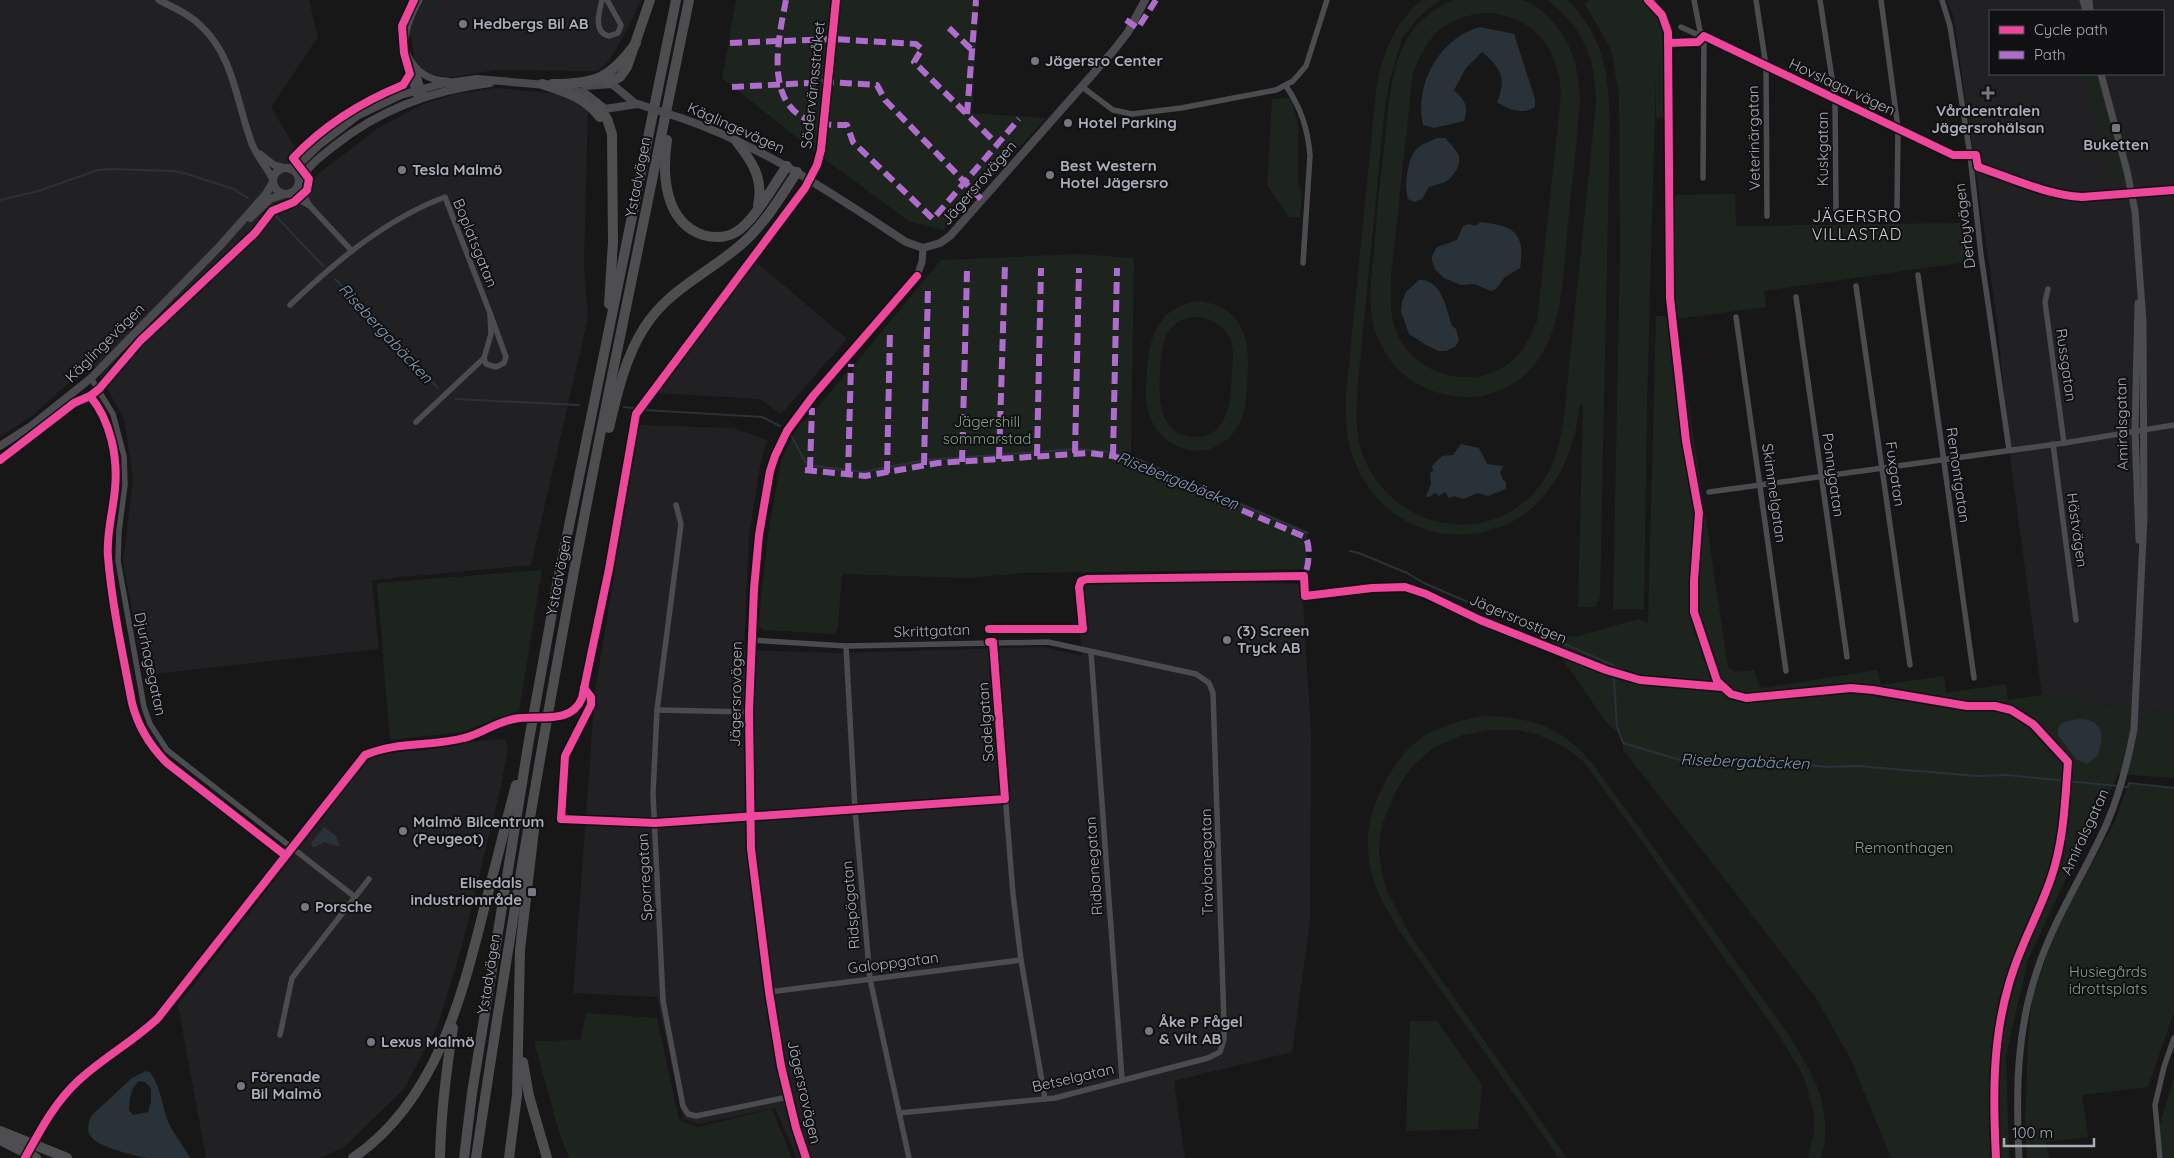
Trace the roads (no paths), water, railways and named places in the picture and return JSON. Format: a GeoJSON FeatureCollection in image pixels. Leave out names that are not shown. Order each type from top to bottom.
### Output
{"type":"FeatureCollection","features":[{"type":"Feature","properties":{"kind":"highway"},"geometry":{"type":"LineString","coordinates":[[606,83],[620,77],[625,70],[650,0]]}},
{"type":"Feature","properties":{"kind":"highway","name":"Ystadvägen"},"geometry":{"type":"LineString","coordinates":[[464,1158],[472,1093],[529,740],[595,393],[612,321],[676,0]]}},
{"type":"Feature","properties":{"kind":"highway","name":"Ystadvägen"},"geometry":{"type":"LineString","coordinates":[[476,1158],[525,842],[613,370],[689,0]]}},
{"type":"Feature","properties":{"kind":"highway"},"geometry":{"type":"LineString","coordinates":[[542,84],[576,83],[599,78],[620,64],[636,43]]}},
{"type":"Feature","properties":{"kind":"highway"},"geometry":{"type":"LineString","coordinates":[[676,63],[677,80],[668,134],[665,170],[666,186],[673,208],[686,226],[700,234],[714,237],[735,233],[747,224],[787,166]]}},
{"type":"Feature","properties":{"kind":"highway"},"geometry":{"type":"LineString","coordinates":[[542,84],[578,97],[593,109],[607,131],[612,158]]}},
{"type":"Feature","properties":{"kind":"highway"},"geometry":{"type":"LineString","coordinates":[[595,393],[596,374],[612,280],[612,158],[610,128],[597,104]]}},
{"type":"Feature","properties":{"kind":"highway"},"geometry":{"type":"LineString","coordinates":[[736,141],[749,156],[757,172],[760,190],[758,209]]}},
{"type":"Feature","properties":{"kind":"highway"},"geometry":{"type":"LineString","coordinates":[[586,515],[594,501],[607,433],[621,380],[644,327],[662,304],[680,288],[749,236],[766,218],[798,172]]}},
{"type":"Feature","properties":{"kind":"highway"},"geometry":{"type":"LineString","coordinates":[[440,1158],[445,1082],[456,1012],[529,740]]}},
{"type":"Feature","properties":{"kind":"highway"},"geometry":{"type":"LineString","coordinates":[[509,1158],[517,1095],[520,950],[542,771],[542,754]]}},
{"type":"Feature","properties":{"kind":"highway"},"geometry":{"type":"LineString","coordinates":[[353,1158],[378,1138],[409,1104],[430,1070],[456,1012]]}},
{"type":"Feature","properties":{"kind":"highway"},"geometry":{"type":"LineString","coordinates":[[519,1028],[529,1096],[547,1158]]}},
{"type":"Feature","properties":{"kind":"highway"},"geometry":{"type":"LineString","coordinates":[[0,1131],[66,1158]]}},
{"type":"Feature","properties":{"kind":"highway"},"geometry":{"type":"LineString","coordinates":[[0,1140],[36,1158]]}},
{"type":"Feature","properties":{"kind":"main road","name":"Jägersrovägen"},"geometry":{"type":"LineString","coordinates":[[923,248],[940,243],[950,236],[1128,32],[1145,0]]}},
{"type":"Feature","properties":{"kind":"main road","name":"Käglingevägen"},"geometry":{"type":"LineString","coordinates":[[299,183],[311,164],[348,135],[419,94],[458,81],[477,79],[509,80],[564,87],[586,94],[597,104],[608,109],[638,104]]}},
{"type":"Feature","properties":{"kind":"main road","name":"Käglingevägen"},"geometry":{"type":"LineString","coordinates":[[288,168],[298,165],[319,145],[357,116],[388,101],[419,94],[509,80]]}},
{"type":"Feature","properties":{"kind":"main road","name":"Käglingevägen"},"geometry":{"type":"LineString","coordinates":[[564,87],[606,83],[614,85],[638,104],[681,118],[736,141],[787,166],[906,242],[923,248]]}},
{"type":"Feature","properties":{"kind":"main road"},"geometry":{"type":"LineString","coordinates":[[597,104],[596,92],[600,86],[606,83]]}},
{"type":"Feature","properties":{"kind":"main road"},"geometry":{"type":"LineString","coordinates":[[288,168],[297,175],[299,183],[294,191],[287,194],[278,191],[273,181],[276,173],[288,168]]}},
{"type":"Feature","properties":{"kind":"main road","name":"Käglingevägen"},"geometry":{"type":"LineString","coordinates":[[219,247],[266,194],[273,181]]}},
{"type":"Feature","properties":{"kind":"main road","name":"Käglingevägen"},"geometry":{"type":"LineString","coordinates":[[0,446],[46,415],[91,378],[219,247],[270,199],[287,194]]}},
{"type":"Feature","properties":{"kind":"street"},"geometry":{"type":"LineString","coordinates":[[159,0],[193,19],[210,35],[218,46],[230,74],[252,144],[273,181]]}},
{"type":"Feature","properties":{"kind":"street"},"geometry":{"type":"LineString","coordinates":[[419,0],[407,23],[404,44],[406,62],[419,94]]}},
{"type":"Feature","properties":{"kind":"street"},"geometry":{"type":"LineString","coordinates":[[602,0],[598,27],[602,34],[609,36],[618,33],[621,25],[607,0]]}},
{"type":"Feature","properties":{"kind":"street"},"geometry":{"type":"LineString","coordinates":[[1081,86],[1113,110],[1132,114],[1267,92],[1286,86],[1298,77],[1306,66],[1327,0]]}},
{"type":"Feature","properties":{"kind":"street"},"geometry":{"type":"LineString","coordinates":[[1694,0],[1700,31],[1704,36],[1703,178]]}},
{"type":"Feature","properties":{"kind":"street","name":"Veterinärgatan"},"geometry":{"type":"LineString","coordinates":[[1756,0],[1766,66],[1767,216]]}},
{"type":"Feature","properties":{"kind":"street","name":"Kuskgatan"},"geometry":{"type":"LineString","coordinates":[[1820,0],[1835,98],[1836,210]]}},
{"type":"Feature","properties":{"kind":"street"},"geometry":{"type":"LineString","coordinates":[[1881,0],[1898,128],[1897,207]]}},
{"type":"Feature","properties":{"kind":"street","name":"Derbyvägen"},"geometry":{"type":"LineString","coordinates":[[1942,0],[1950,26],[1970,155],[1981,255],[2009,449]]}},
{"type":"Feature","properties":{"kind":"street","name":"Hovslagarvägen"},"geometry":{"type":"LineString","coordinates":[[1681,27],[1835,98],[1953,156],[1970,155]]}},
{"type":"Feature","properties":{"kind":"street"},"geometry":{"type":"LineString","coordinates":[[404,44],[414,65],[419,94]]}},
{"type":"Feature","properties":{"kind":"street"},"geometry":{"type":"LineString","coordinates":[[414,65],[425,76],[443,81],[458,81]]}},
{"type":"Feature","properties":{"kind":"street","name":"Amiralsgatan"},"geometry":{"type":"LineString","coordinates":[[2019,1158],[2017,1074],[2019,1047],[2029,996],[2052,931],[2106,825],[2125,771],[2134,729],[2142,570],[2145,430],[2140,279],[2137,230],[2131,191],[2101,75]]}},
{"type":"Feature","properties":{"kind":"street"},"geometry":{"type":"LineString","coordinates":[[1286,86],[1300,108],[1309,142],[1310,156],[1303,263]]}},
{"type":"Feature","properties":{"kind":"street"},"geometry":{"type":"LineString","coordinates":[[252,144],[267,161],[288,168]]}},
{"type":"Feature","properties":{"kind":"street"},"geometry":{"type":"LineString","coordinates":[[299,183],[310,206],[352,251]]}},
{"type":"Feature","properties":{"kind":"street"},"geometry":{"type":"LineString","coordinates":[[287,194],[310,206]]}},
{"type":"Feature","properties":{"kind":"street","name":"Boplatsgatan"},"geometry":{"type":"LineString","coordinates":[[290,305],[352,251],[409,212],[445,198],[490,313],[505,353],[505,360],[502,365],[492,367],[486,364],[484,358],[491,334],[490,313]]}},
{"type":"Feature","properties":{"kind":"street","name":"Jägersrovägen"},"geometry":{"type":"LineString","coordinates":[[806,1158],[788,1097],[769,992],[751,848],[748,712],[751,640],[760,535],[768,482],[775,456],[787,431],[800,412],[917,276],[922,262],[923,248]]}},
{"type":"Feature","properties":{"kind":"street","name":"Remontgatan"},"geometry":{"type":"LineString","coordinates":[[1918,275],[1974,678]]}},
{"type":"Feature","properties":{"kind":"street","name":"Amiralsgatan"},"geometry":{"type":"LineString","coordinates":[[2140,279],[2134,431],[2142,570]]}},
{"type":"Feature","properties":{"kind":"street","name":"Fuxgatan"},"geometry":{"type":"LineString","coordinates":[[1856,286],[1910,664]]}},
{"type":"Feature","properties":{"kind":"street","name":"Russgatan"},"geometry":{"type":"LineString","coordinates":[[2048,290],[2045,302],[2064,443]]}},
{"type":"Feature","properties":{"kind":"street","name":"Ponnygatan"},"geometry":{"type":"LineString","coordinates":[[1796,298],[1847,657]]}},
{"type":"Feature","properties":{"kind":"street","name":"Skimmelgatan"},"geometry":{"type":"LineString","coordinates":[[1736,317],[1786,671]]}},
{"type":"Feature","properties":{"kind":"street"},"geometry":{"type":"LineString","coordinates":[[416,422],[484,358]]}},
{"type":"Feature","properties":{"kind":"street","name":"Djurhagegatan"},"geometry":{"type":"LineString","coordinates":[[91,378],[105,398],[113,414],[124,456],[125,485],[119,531],[118,561],[136,670],[144,707],[150,724],[167,750],[355,897]]}},
{"type":"Feature","properties":{"kind":"street"},"geometry":{"type":"LineString","coordinates":[[1709,492],[2009,449],[2064,443],[2174,425]]}},
{"type":"Feature","properties":{"kind":"street","name":"Hästvägen"},"geometry":{"type":"LineString","coordinates":[[2053,444],[2076,620]]}},
{"type":"Feature","properties":{"kind":"street","name":"Sporregatan"},"geometry":{"type":"LineString","coordinates":[[676,505],[681,524],[657,710],[653,794],[663,1001],[683,1106],[688,1114],[696,1116],[788,1097]]}},
{"type":"Feature","properties":{"kind":"street","name":"Skrittgatan"},"geometry":{"type":"LineString","coordinates":[[751,640],[846,646],[1048,642],[1200,676]]}},
{"type":"Feature","properties":{"kind":"street","name":"Sadelgatan"},"geometry":{"type":"LineString","coordinates":[[993,642],[1013,894],[1021,960],[1045,1099]]}},
{"type":"Feature","properties":{"kind":"street","name":"Ridspögatan"},"geometry":{"type":"LineString","coordinates":[[846,646],[855,810],[870,979],[910,1158]]}},
{"type":"Feature","properties":{"kind":"street","name":"Ridbanegatan"},"geometry":{"type":"LineString","coordinates":[[1091,652],[1122,1079]]}},
{"type":"Feature","properties":{"kind":"street","name":"Travbanegatan"},"geometry":{"type":"LineString","coordinates":[[1200,676],[1212,688],[1215,704],[1224,1039],[1220,1052]]}},
{"type":"Feature","properties":{"kind":"street"},"geometry":{"type":"LineString","coordinates":[[657,710],[748,712]]}},
{"type":"Feature","properties":{"kind":"street"},"geometry":{"type":"LineString","coordinates":[[280,1035],[292,978],[369,879]]}},
{"type":"Feature","properties":{"kind":"street","name":"Galoppgatan"},"geometry":{"type":"LineString","coordinates":[[769,992],[1021,960]]}},
{"type":"Feature","properties":{"kind":"street"},"geometry":{"type":"LineString","coordinates":[[2160,1158],[2155,1105],[2174,1038]]}},
{"type":"Feature","properties":{"kind":"street","name":"Betselgatan"},"geometry":{"type":"LineString","coordinates":[[899,1113],[1045,1099],[1208,1058],[1220,1052]]}},
{"type":"Feature","properties":{"kind":"waterway","name":"Risebergabäcken"},"geometry":{"type":"LineString","coordinates":[[0,200],[38,191],[98,170],[111,169],[184,173],[233,189],[248,198]]}},
{"type":"Feature","properties":{"kind":"waterway","name":"Risebergabäcken"},"geometry":{"type":"LineString","coordinates":[[275,215],[323,266]]}},
{"type":"Feature","properties":{"kind":"waterway","name":"Risebergabäcken"},"geometry":{"type":"LineString","coordinates":[[335,279],[438,388]]}},
{"type":"Feature","properties":{"kind":"waterway","name":"Risebergabäcken"},"geometry":{"type":"LineString","coordinates":[[456,399],[579,405]]}},
{"type":"Feature","properties":{"kind":"waterway","name":"Risebergabäcken"},"geometry":{"type":"LineString","coordinates":[[624,407],[633,408]]}},
{"type":"Feature","properties":{"kind":"waterway","name":"Risebergabäcken"},"geometry":{"type":"LineString","coordinates":[[645,410],[762,417],[780,426]]}},
{"type":"Feature","properties":{"kind":"waterway","name":"Risebergabäcken"},"geometry":{"type":"LineString","coordinates":[[792,437],[807,465],[863,472],[925,460],[1077,449],[1111,452],[1137,459],[1307,533]]}},
{"type":"Feature","properties":{"kind":"waterway","name":"Risebergabäcken"},"geometry":{"type":"LineString","coordinates":[[1350,551],[1407,573],[1424,583],[1613,665],[1617,726],[1623,743],[1687,762],[1701,756],[1829,767],[1858,766],[1977,776],[2007,775],[2128,787],[2129,783],[2174,788]]}},
{"type":"Feature","properties":{"kind":"place","name":"Hedbergs Bil AB"},"geometry":{"type":"Point","coordinates":[463,24]}},
{"type":"Feature","properties":{"kind":"place","name":"Jägersro Center"},"geometry":{"type":"Point","coordinates":[1035,61]}},
{"type":"Feature","properties":{"kind":"place","name":"Vårdcentralen Jägersrohälsan"},"geometry":{"type":"Point","coordinates":[1988,93]}},
{"type":"Feature","properties":{"kind":"place","name":"Hotel Parking"},"geometry":{"type":"Point","coordinates":[1068,123]}},
{"type":"Feature","properties":{"kind":"place","name":"Buketten"},"geometry":{"type":"Point","coordinates":[2116,128]}},
{"type":"Feature","properties":{"kind":"place","name":"Tesla Malmö"},"geometry":{"type":"Point","coordinates":[402,170]}},
{"type":"Feature","properties":{"kind":"place","name":"Best Western Hotel Jägersro"},"geometry":{"type":"Point","coordinates":[1050,175]}},
{"type":"Feature","properties":{"kind":"place","name":"(3) Screen Tryck AB"},"geometry":{"type":"Point","coordinates":[1227,640]}},
{"type":"Feature","properties":{"kind":"place","name":"Malmö Bilcentrum (Peugeot)"},"geometry":{"type":"Point","coordinates":[403,831]}},
{"type":"Feature","properties":{"kind":"place","name":"Elisedals industriområde"},"geometry":{"type":"Point","coordinates":[532,892]}},
{"type":"Feature","properties":{"kind":"place","name":"Porsche"},"geometry":{"type":"Point","coordinates":[305,907]}},
{"type":"Feature","properties":{"kind":"place","name":"Åke P Fågel & Vilt AB"},"geometry":{"type":"Point","coordinates":[1149,1031]}},
{"type":"Feature","properties":{"kind":"place","name":"Lexus Malmö"},"geometry":{"type":"Point","coordinates":[371,1042]}},
{"type":"Feature","properties":{"kind":"place","name":"Förenade Bil Malmö"},"geometry":{"type":"Point","coordinates":[241,1086]}},
{"type":"Feature","properties":{"kind":"district","name":"JÄGERSRO VILLASTAD"},"geometry":{"type":"Point","coordinates":[1857,225]}},
{"type":"Feature","properties":{"kind":"park label","name":"Jägershill sommarstad"},"geometry":{"type":"Point","coordinates":[987,430]}},
{"type":"Feature","properties":{"kind":"park label","name":"Remonthagen"},"geometry":{"type":"Point","coordinates":[1904,848]}},
{"type":"Feature","properties":{"kind":"park label","name":"Husiegårds idrottsplats"},"geometry":{"type":"Point","coordinates":[2108,980]}}]}
